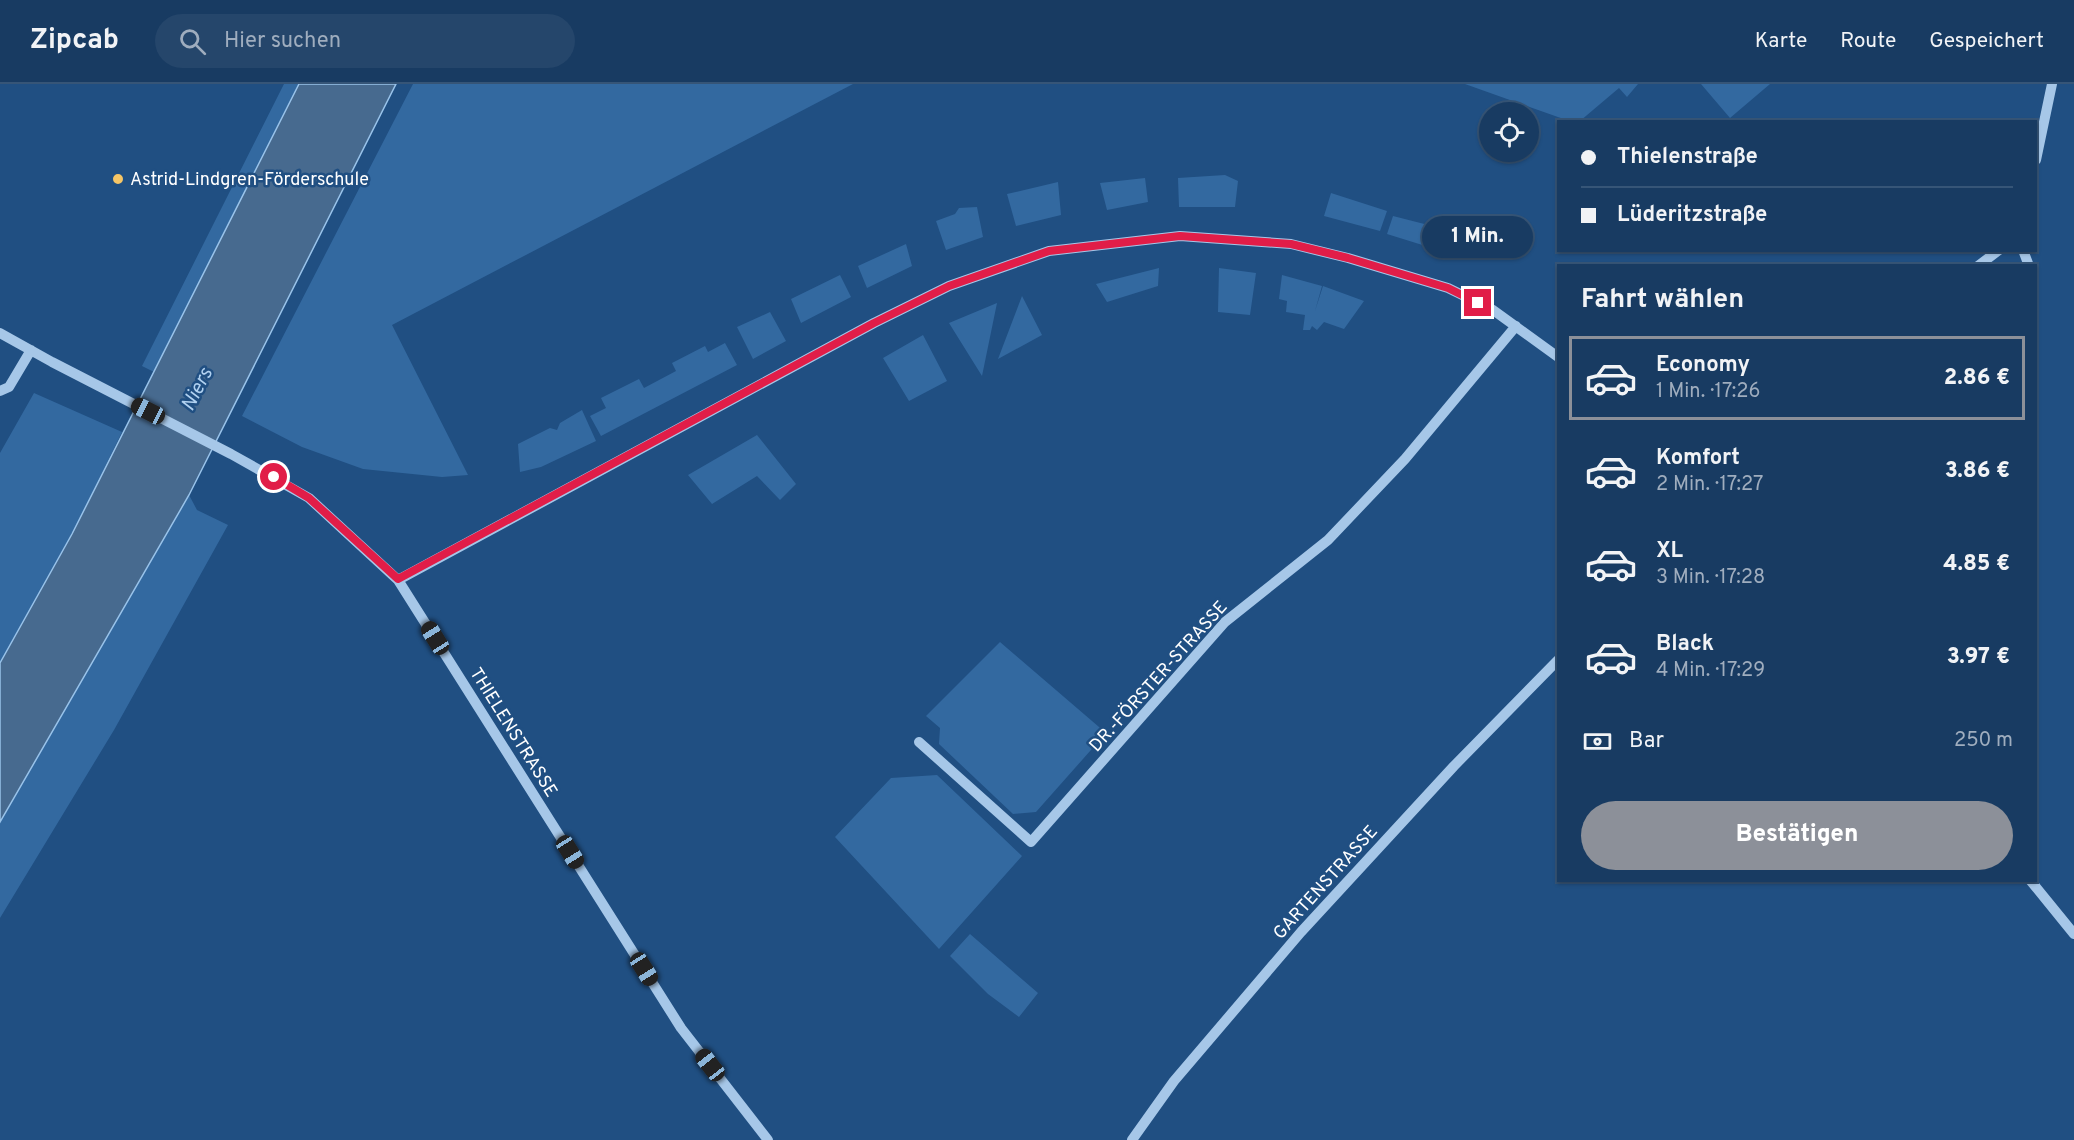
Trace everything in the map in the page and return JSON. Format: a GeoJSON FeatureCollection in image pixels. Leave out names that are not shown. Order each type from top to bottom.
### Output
{"type":"FeatureCollection","features":[{"type":"Feature","properties":{"kind":"street"},"geometry":{"type":"LineString","coordinates":[[2037,155],[2052,84]]}},
{"type":"Feature","properties":{"kind":"street"},"geometry":{"type":"LineString","coordinates":[[398,579],[874,323],[949,286],[1049,251],[1180,236],[1291,244],[1348,258],[1448,288],[1493,310],[1557,356]]}},
{"type":"Feature","properties":{"kind":"street"},"geometry":{"type":"LineString","coordinates":[[1981,264],[1997,252]]}},
{"type":"Feature","properties":{"kind":"street","name":"DR.-FÖRSTER-STRASSE"},"geometry":{"type":"LineString","coordinates":[[919,742],[1031,842],[1225,622],[1328,540],[1405,459],[1516,326]]}},
{"type":"Feature","properties":{"kind":"street","name":"THIELENSTRASSE"},"geometry":{"type":"LineString","coordinates":[[0,333],[231,454],[309,498],[398,579],[681,1028],[768,1140]]}},
{"type":"Feature","properties":{"kind":"street"},"geometry":{"type":"LineString","coordinates":[[0,391],[9,387],[31,350]]}},
{"type":"Feature","properties":{"kind":"street","name":"GARTENSTRASSE"},"geometry":{"type":"LineString","coordinates":[[1132,1140],[1174,1081],[1301,932],[1454,766],[1557,661]]}},
{"type":"Feature","properties":{"kind":"street"},"geometry":{"type":"LineString","coordinates":[[2032,882],[2074,934]]}},
{"type":"Feature","properties":{"kind":"shaded area"},"geometry":{"type":"Polygon","coordinates":[[[284,84],[299,84],[154,372],[142,366],[284,84]]]}},
{"type":"Feature","properties":{"kind":"shaded area"},"geometry":{"type":"Polygon","coordinates":[[[413,84],[853,84],[392,325],[468,475],[442,477],[363,469],[302,447],[242,416],[413,84]]]}},
{"type":"Feature","properties":{"kind":"shaded area"},"geometry":{"type":"Polygon","coordinates":[[[1465,84],[1638,84],[1627,97],[1619,88],[1581,120],[1566,120],[1539,110],[1539,102],[1516,102],[1465,84]]]}},
{"type":"Feature","properties":{"kind":"shaded area"},"geometry":{"type":"Polygon","coordinates":[[[1701,84],[1770,84],[1730,118],[1701,84]]]}},
{"type":"Feature","properties":{"kind":"shaded area"},"geometry":{"type":"Polygon","coordinates":[[[1225,175],[1238,181],[1235,207],[1179,207],[1178,178],[1225,175]]]}},
{"type":"Feature","properties":{"kind":"shaded area"},"geometry":{"type":"Polygon","coordinates":[[[1145,178],[1148,202],[1107,210],[1100,183],[1145,178]]]}},
{"type":"Feature","properties":{"kind":"shaded area"},"geometry":{"type":"Polygon","coordinates":[[[1058,182],[1061,215],[1016,226],[1007,194],[1058,182]]]}},
{"type":"Feature","properties":{"kind":"shaded area"},"geometry":{"type":"Polygon","coordinates":[[[1331,193],[1387,211],[1380,231],[1324,216],[1331,193]]]}},
{"type":"Feature","properties":{"kind":"shaded area"},"geometry":{"type":"Polygon","coordinates":[[[977,207],[983,237],[946,250],[936,221],[955,214],[959,208],[977,207]]]}},
{"type":"Feature","properties":{"kind":"shaded area"},"geometry":{"type":"Polygon","coordinates":[[[1393,216],[1440,228],[1432,248],[1387,234],[1393,216]]]}},
{"type":"Feature","properties":{"kind":"shaded area"},"geometry":{"type":"Polygon","coordinates":[[[906,244],[912,266],[867,288],[858,266],[906,244]]]}},
{"type":"Feature","properties":{"kind":"shaded area"},"geometry":{"type":"Polygon","coordinates":[[[1159,268],[1158,286],[1107,302],[1096,284],[1159,268]]]}},
{"type":"Feature","properties":{"kind":"shaded area"},"geometry":{"type":"Polygon","coordinates":[[[1219,268],[1256,273],[1250,315],[1218,312],[1219,268]]]}},
{"type":"Feature","properties":{"kind":"shaded area"},"geometry":{"type":"Polygon","coordinates":[[[840,275],[851,297],[801,323],[791,299],[840,275]]]}},
{"type":"Feature","properties":{"kind":"shaded area"},"geometry":{"type":"Polygon","coordinates":[[[1282,275],[1322,286],[1315,311],[1323,286],[1364,301],[1344,329],[1324,322],[1317,330],[1312,326],[1310,330],[1303,330],[1305,315],[1286,312],[1287,301],[1279,299],[1282,275]]]}},
{"type":"Feature","properties":{"kind":"shaded area"},"geometry":{"type":"Polygon","coordinates":[[[1022,296],[1042,335],[998,359],[1022,296]]]}},
{"type":"Feature","properties":{"kind":"shaded area"},"geometry":{"type":"Polygon","coordinates":[[[997,303],[982,376],[949,323],[997,303]]]}},
{"type":"Feature","properties":{"kind":"shaded area"},"geometry":{"type":"Polygon","coordinates":[[[770,312],[786,341],[753,359],[737,327],[770,312]]]}},
{"type":"Feature","properties":{"kind":"shaded area"},"geometry":{"type":"Polygon","coordinates":[[[923,335],[947,381],[909,401],[883,358],[923,335]]]}},
{"type":"Feature","properties":{"kind":"shaded area"},"geometry":{"type":"Polygon","coordinates":[[[725,343],[737,365],[601,436],[590,416],[606,408],[601,398],[639,379],[644,388],[676,371],[672,363],[705,346],[708,352],[725,343]]]}},
{"type":"Feature","properties":{"kind":"shaded area"},"geometry":{"type":"Polygon","coordinates":[[[34,393],[122,432],[72,534],[0,663],[0,453],[34,393]]]}},
{"type":"Feature","properties":{"kind":"shaded area"},"geometry":{"type":"Polygon","coordinates":[[[582,410],[596,441],[541,467],[520,472],[518,444],[550,428],[557,430],[560,423],[582,410]]]}},
{"type":"Feature","properties":{"kind":"shaded area"},"geometry":{"type":"Polygon","coordinates":[[[757,435],[796,484],[780,500],[757,476],[712,504],[688,475],[757,435]]]}},
{"type":"Feature","properties":{"kind":"shaded area"},"geometry":{"type":"Polygon","coordinates":[[[189,495],[197,510],[228,525],[114,730],[0,918],[0,822],[189,495]]]}},
{"type":"Feature","properties":{"kind":"shaded area"},"geometry":{"type":"Polygon","coordinates":[[[1000,642],[1106,733],[1036,812],[1013,814],[939,744],[940,728],[926,716],[1000,642]]]}},
{"type":"Feature","properties":{"kind":"shaded area"},"geometry":{"type":"Polygon","coordinates":[[[937,775],[1022,856],[939,949],[835,837],[891,778],[937,775]]]}},
{"type":"Feature","properties":{"kind":"shaded area"},"geometry":{"type":"Polygon","coordinates":[[[970,934],[1038,993],[1019,1017],[988,994],[950,956],[970,934]]]}},
{"type":"Feature","properties":{"kind":"water","name":"Niers"},"geometry":{"type":"Polygon","coordinates":[[[299,84],[396,84],[189,495],[0,822],[0,663],[72,534],[299,84]]]}},
{"type":"Feature","properties":{"kind":"place","name":"Astrid-Lindgren-Förderschule"},"geometry":{"type":"Point","coordinates":[118,179]}},
{"type":"Feature","properties":{"kind":"route"},"geometry":{"type":"LineString","coordinates":[[274,477],[309,498],[398,579],[874,323],[949,286],[1049,251],[1180,236],[1291,244],[1348,258],[1448,288],[1478,303]]}}]}
